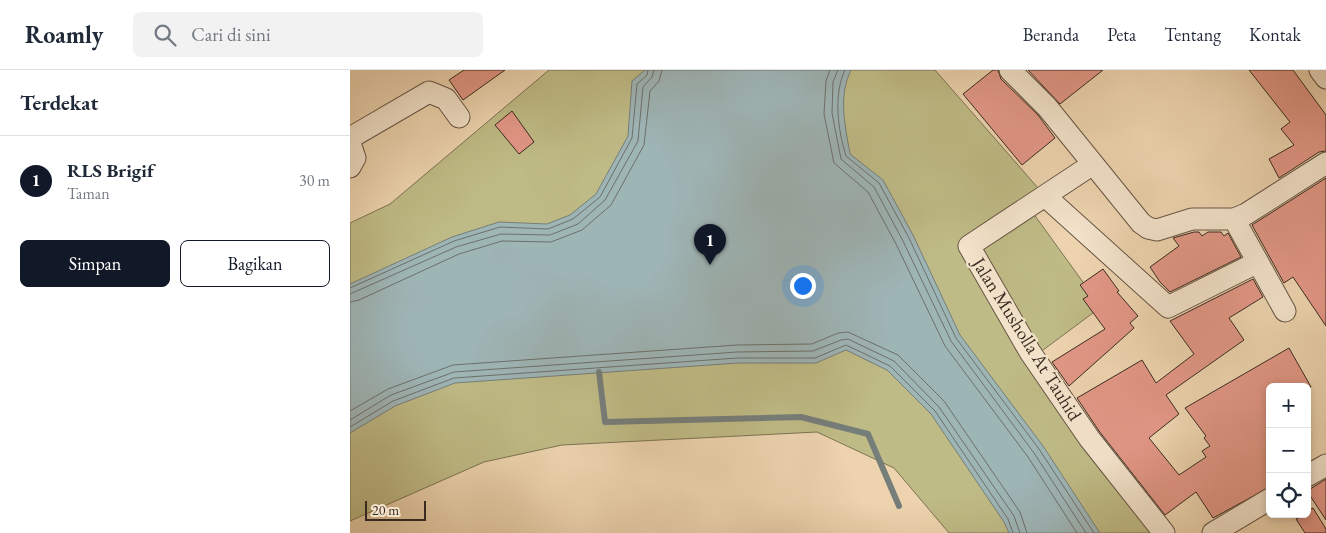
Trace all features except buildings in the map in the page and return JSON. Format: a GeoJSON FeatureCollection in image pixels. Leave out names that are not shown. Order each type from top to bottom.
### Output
{"type":"FeatureCollection","features":[{"type":"Feature","properties":{"kind":"street"},"geometry":{"type":"LineString","coordinates":[[1010,70],[1047,107],[1141,223],[1148,228],[1157,230],[1192,219],[1234,219],[1246,214],[1326,163]]}},
{"type":"Feature","properties":{"kind":"street"},"geometry":{"type":"LineString","coordinates":[[1320,70],[1326,78]]}},
{"type":"Feature","properties":{"kind":"street"},"geometry":{"type":"LineString","coordinates":[[350,138],[429,92],[446,99],[459,117]]}},
{"type":"Feature","properties":{"kind":"street"},"geometry":{"type":"LineString","coordinates":[[350,143],[355,158],[350,168]]}},
{"type":"Feature","properties":{"kind":"street","name":"Jalan Musholla At Tauhid"},"geometry":{"type":"LineString","coordinates":[[1093,164],[969,246],[1030,352],[1090,438],[1164,533]]}},
{"type":"Feature","properties":{"kind":"street"},"geometry":{"type":"LineString","coordinates":[[1045,196],[1168,307],[1258,262]]}},
{"type":"Feature","properties":{"kind":"street"},"geometry":{"type":"LineString","coordinates":[[1234,219],[1285,311]]}},
{"type":"Feature","properties":{"kind":"street"},"geometry":{"type":"LineString","coordinates":[[1311,474],[1326,465]]}},
{"type":"Feature","properties":{"kind":"street"},"geometry":{"type":"LineString","coordinates":[[1213,533],[1266,501]]}},
{"type":"Feature","properties":{"kind":"shaded area"},"geometry":{"type":"Polygon","coordinates":[[[549,70],[935,70],[1038,188],[1025,202],[1101,307],[1031,359],[1153,533],[949,533],[894,468],[817,432],[562,445],[484,462],[350,521],[350,223],[390,204],[549,70]]]}},
{"type":"Feature","properties":{"kind":"water"},"geometry":{"type":"Polygon","coordinates":[[[645,70],[851,70],[847,80],[844,100],[850,154],[883,180],[913,235],[960,335],[1043,446],[1100,533],[1009,533],[1004,522],[931,414],[887,370],[846,350],[816,363],[738,363],[455,383],[395,406],[350,433],[350,284],[452,237],[499,222],[547,224],[570,215],[596,194],[628,136],[632,81],[645,70]]]}},
{"type":"Feature","properties":{"kind":"waterway"},"geometry":{"type":"LineString","coordinates":[[599,372],[605,422],[801,417],[868,434],[899,506]]}},
{"type":"Feature","properties":{"kind":"place","name":"RLS Brigif"},"geometry":{"type":"Point","coordinates":[710,265]}}]}
